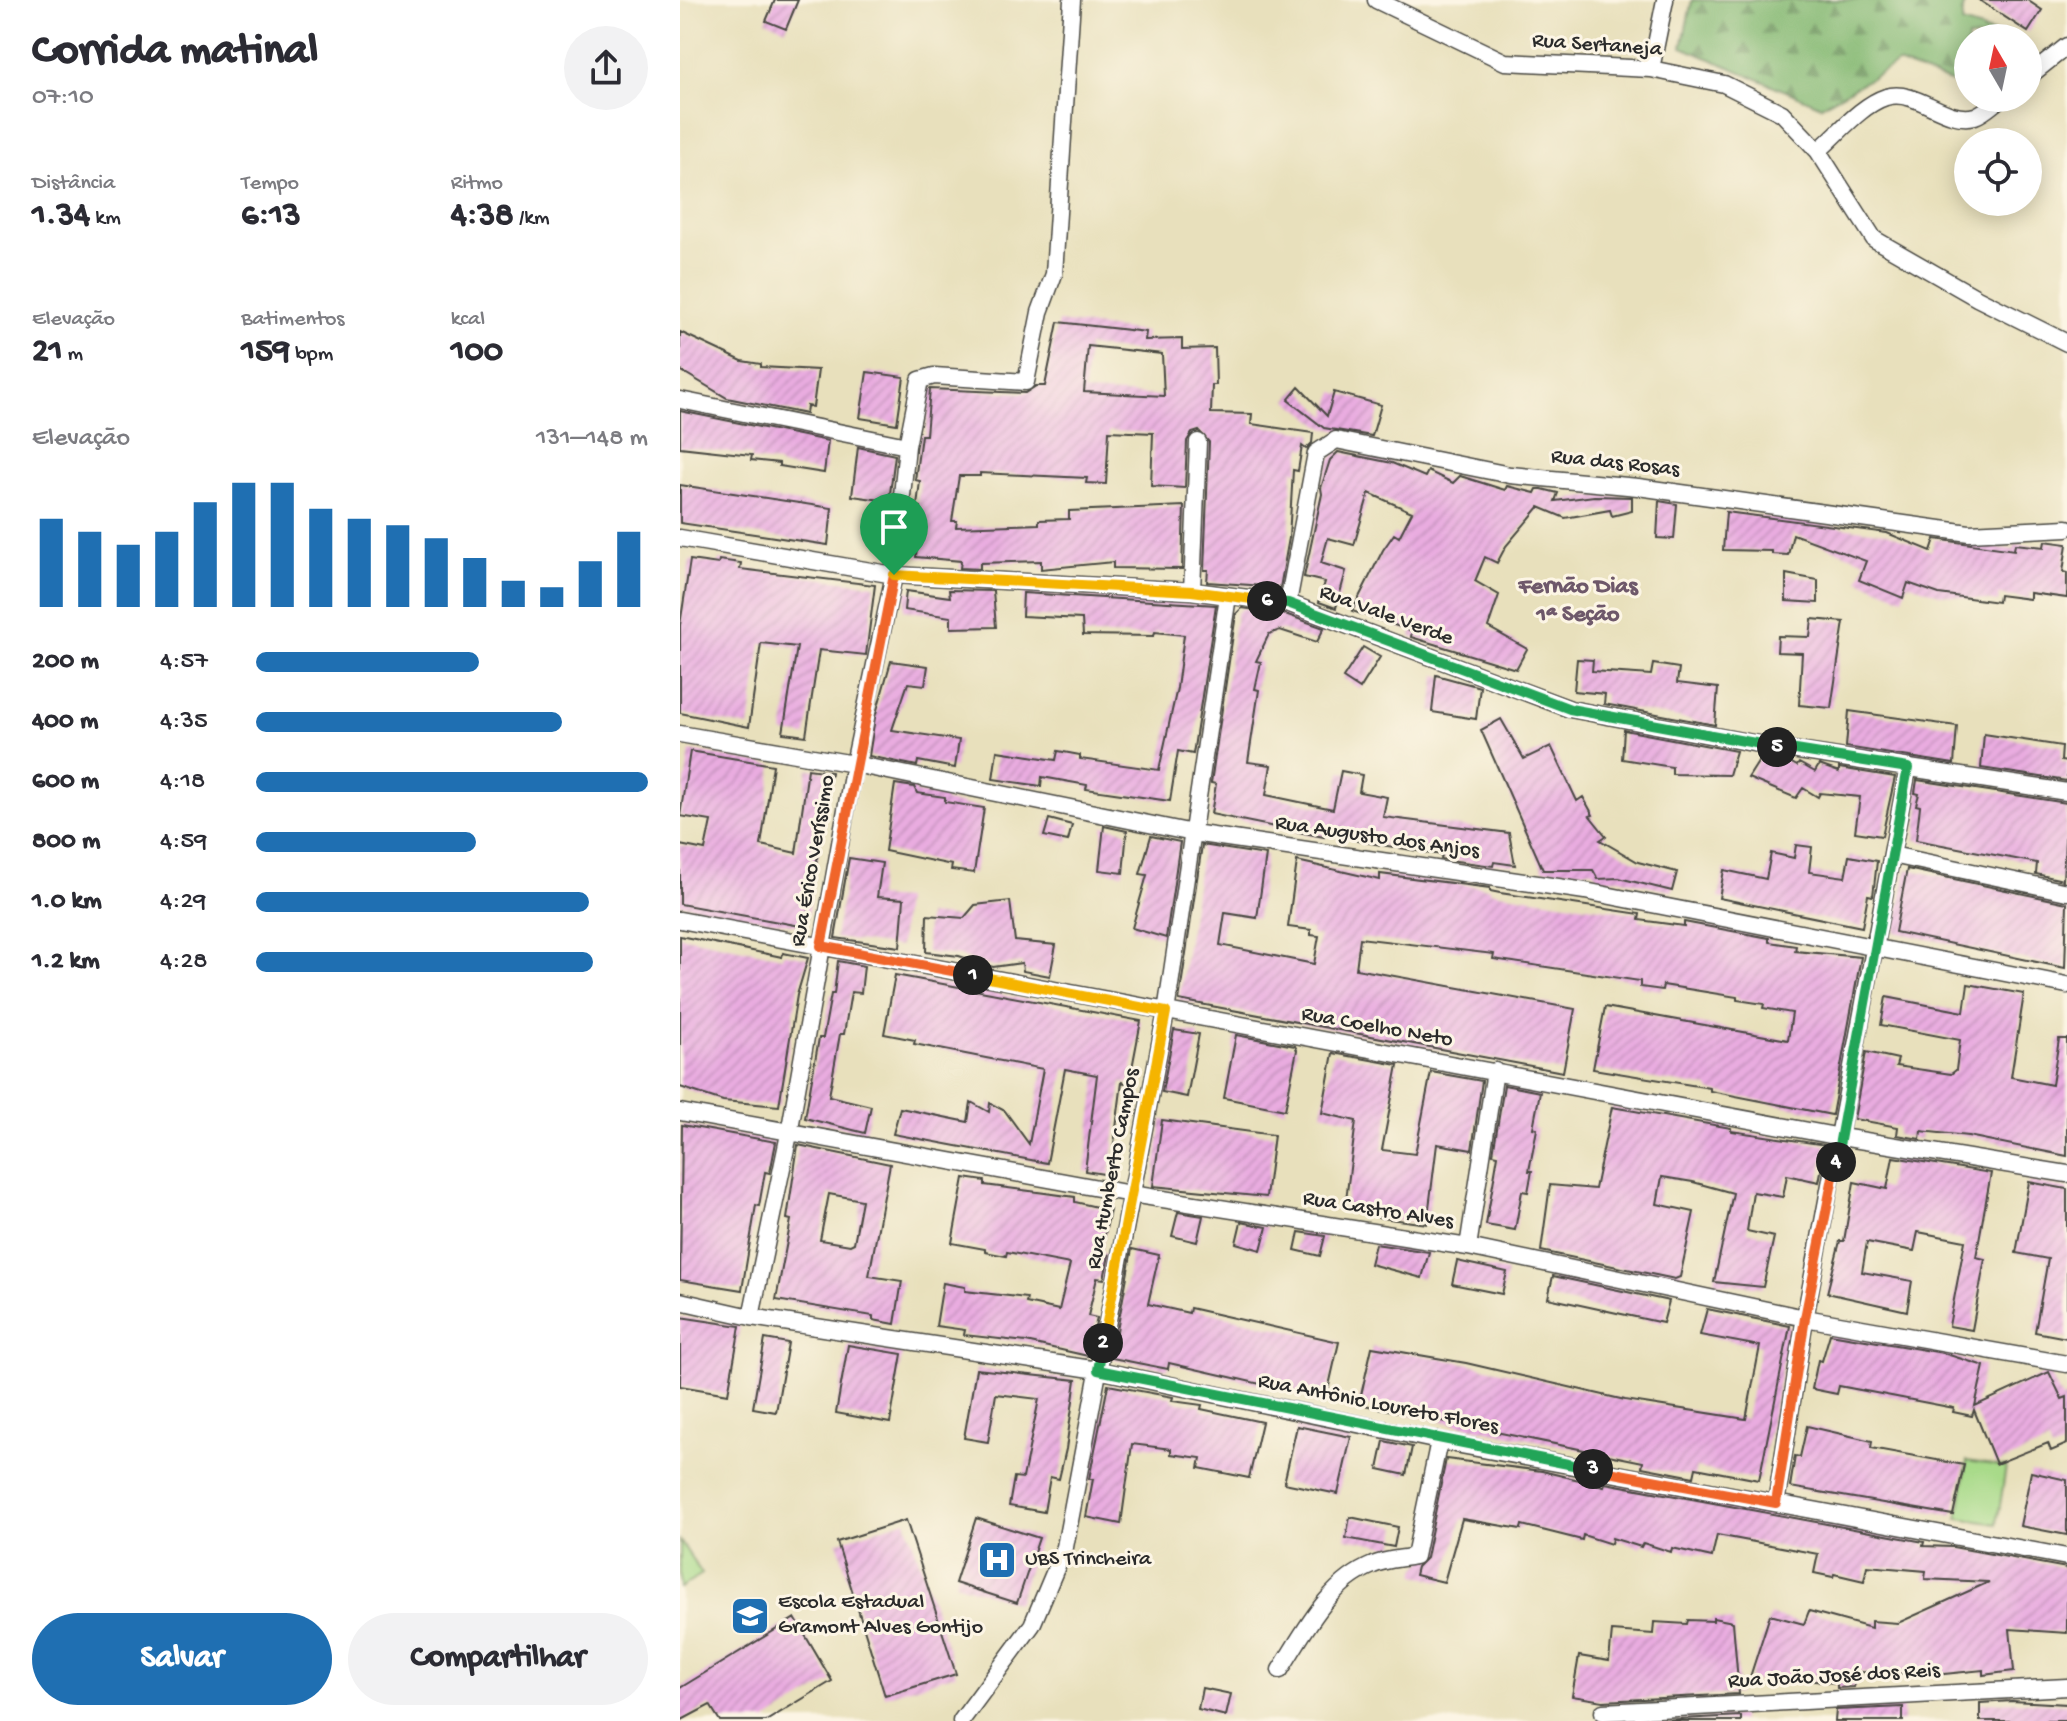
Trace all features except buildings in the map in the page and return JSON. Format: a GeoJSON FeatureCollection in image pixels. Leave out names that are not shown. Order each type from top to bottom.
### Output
{"type":"FeatureCollection","features":[{"type":"Feature","properties":{"kind":"street","name":"Rua Érico Veríssimo"},"geometry":{"type":"LineString","coordinates":[[751,1317],[789,1134],[854,764],[894,575],[907,446],[920,380],[934,376],[1026,382],[1040,312],[1054,274],[1072,0]]}},
{"type":"Feature","properties":{"kind":"street","name":"Rua Sertaneja"},"geometry":{"type":"LineString","coordinates":[[1376,0],[1505,62],[1651,69],[1736,90],[1782,113],[1818,151],[1874,239],[1977,298],[2067,343]]}},
{"type":"Feature","properties":{"kind":"street"},"geometry":{"type":"LineString","coordinates":[[1651,69],[1665,0]]}},
{"type":"Feature","properties":{"kind":"street"},"geometry":{"type":"LineString","coordinates":[[2042,67],[2065,50]]}},
{"type":"Feature","properties":{"kind":"street"},"geometry":{"type":"LineString","coordinates":[[1818,151],[1875,101],[1890,96],[1908,97],[1959,117],[1981,112]]}},
{"type":"Feature","properties":{"kind":"street"},"geometry":{"type":"LineString","coordinates":[[680,400],[907,446]]}},
{"type":"Feature","properties":{"kind":"street","name":"Rua das Rosas"},"geometry":{"type":"LineString","coordinates":[[1288,603],[1316,453],[1336,440],[1510,475],[1638,487],[1969,533],[2067,528]]}},
{"type":"Feature","properties":{"kind":"street"},"geometry":{"type":"LineString","coordinates":[[1192,591],[1198,442]]}},
{"type":"Feature","properties":{"kind":"street","name":"Rua Vale Verde"},"geometry":{"type":"LineString","coordinates":[[680,538],[894,575],[1192,591],[1288,603],[1570,709],[1908,768],[2067,792]]}},
{"type":"Feature","properties":{"kind":"street","name":"Rua Humberto Campos"},"geometry":{"type":"LineString","coordinates":[[961,1721],[1032,1625],[1065,1547],[1166,1012],[1228,596]]}},
{"type":"Feature","properties":{"kind":"street","name":"Rua Augusto dos Anjos"},"geometry":{"type":"LineString","coordinates":[[680,734],[854,764],[1193,833],[1585,891],[2067,985]]}},
{"type":"Feature","properties":{"kind":"street"},"geometry":{"type":"LineString","coordinates":[[1776,1503],[1805,1318],[1908,768]]}},
{"type":"Feature","properties":{"kind":"street"},"geometry":{"type":"LineString","coordinates":[[1892,855],[2067,892]]}},
{"type":"Feature","properties":{"kind":"street","name":"Rua Coelho Neto"},"geometry":{"type":"LineString","coordinates":[[680,920],[1841,1137],[2067,1174]]}},
{"type":"Feature","properties":{"kind":"street"},"geometry":{"type":"LineString","coordinates":[[1468,1247],[1495,1071]]}},
{"type":"Feature","properties":{"kind":"street","name":"Rua Castro Alves"},"geometry":{"type":"LineString","coordinates":[[680,1112],[1131,1194],[1468,1247],[1805,1318],[2067,1364]]}},
{"type":"Feature","properties":{"kind":"street","name":"Rua Antônio Loureto Flores"},"geometry":{"type":"LineString","coordinates":[[680,1301],[751,1317],[1098,1370],[1439,1441],[2067,1557]]}},
{"type":"Feature","properties":{"kind":"street"},"geometry":{"type":"LineString","coordinates":[[1280,1670],[1330,1595],[1348,1578],[1375,1564],[1415,1556],[1439,1441]]}},
{"type":"Feature","properties":{"kind":"street","name":"Rua João José dos Reis"},"geometry":{"type":"LineString","coordinates":[[1603,1712],[2067,1687]]}},
{"type":"Feature","properties":{"kind":"green space"},"geometry":{"type":"Polygon","coordinates":[[[1692,0],[1964,0],[1962,23],[1965,24],[1954,24],[1954,83],[1898,63],[1821,106],[1682,47],[1692,0]]]}},
{"type":"Feature","properties":{"kind":"green space"},"geometry":{"type":"Polygon","coordinates":[[[1967,1461],[2006,1467],[1997,1524],[1958,1518],[1967,1461]]]}},
{"type":"Feature","properties":{"kind":"green space"},"geometry":{"type":"Polygon","coordinates":[[[680,1541],[702,1574],[680,1588],[680,1541]]]}},
{"type":"Feature","properties":{"kind":"place","name":"UBS Trincheira"},"geometry":{"type":"Point","coordinates":[997,1560]}},
{"type":"Feature","properties":{"kind":"place","name":"Escola Estadual Gramont Alves Gontijo"},"geometry":{"type":"Point","coordinates":[750,1616]}},
{"type":"Feature","properties":{"kind":"district","name":"Fernão Dias 1ª Seção"},"geometry":{"type":"Point","coordinates":[1578,601]}},
{"type":"Feature","properties":{"kind":"route"},"geometry":{"type":"LineString","coordinates":[[894,575],[1192,591],[1288,603],[1570,709],[1785,749],[1908,768],[1805,1318],[1776,1503],[1439,1441],[1098,1370],[1166,1012],[821,946],[854,764],[894,575]]}}]}
